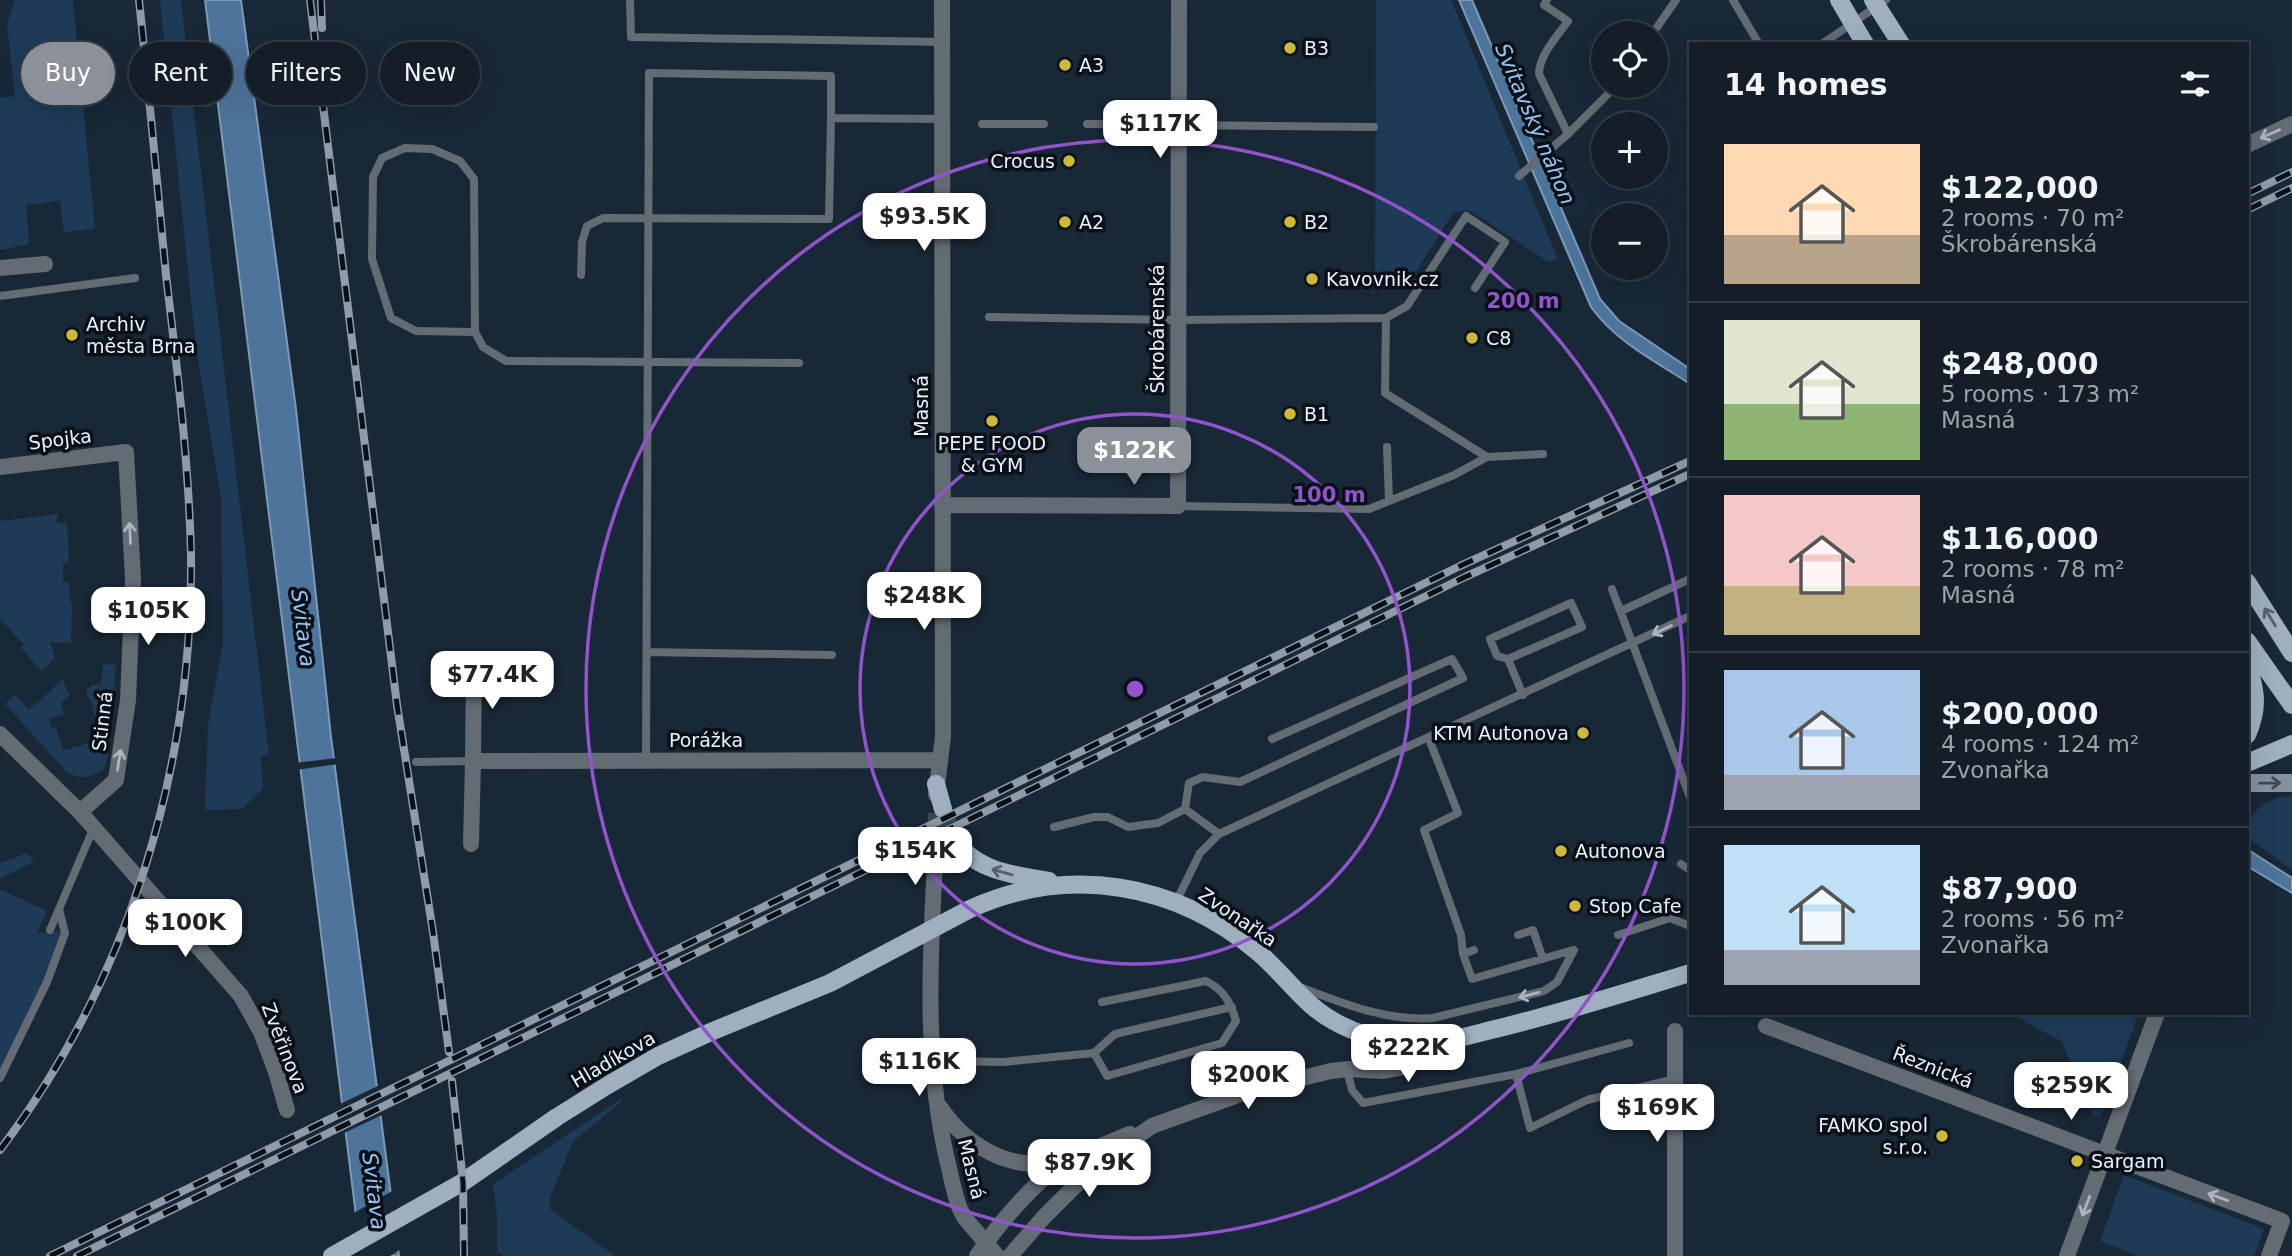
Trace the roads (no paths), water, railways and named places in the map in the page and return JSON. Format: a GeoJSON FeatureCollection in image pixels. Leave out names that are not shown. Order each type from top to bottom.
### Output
{"type":"FeatureCollection","features":[{"type":"Feature","properties":{"kind":"main road"},"geometry":{"type":"LineString","coordinates":[[1839,0],[1864,42]]}},
{"type":"Feature","properties":{"kind":"main road"},"geometry":{"type":"LineString","coordinates":[[1879,2],[1900,42]]}},
{"type":"Feature","properties":{"kind":"main road"},"geometry":{"type":"LineString","coordinates":[[2249,585],[2292,653]]}},
{"type":"Feature","properties":{"kind":"main road"},"geometry":{"type":"LineString","coordinates":[[2249,644],[2292,705]]}},
{"type":"Feature","properties":{"kind":"main road"},"geometry":{"type":"LineString","coordinates":[[2249,668],[2256,696],[2255,716],[2249,730]]}},
{"type":"Feature","properties":{"kind":"main road"},"geometry":{"type":"LineString","coordinates":[[2249,762],[2292,744]]}},
{"type":"Feature","properties":{"kind":"main road"},"geometry":{"type":"LineString","coordinates":[[2249,783],[2292,783]]}},
{"type":"Feature","properties":{"kind":"main road"},"geometry":{"type":"LineString","coordinates":[[936,784],[939,811]]}},
{"type":"Feature","properties":{"kind":"main road"},"geometry":{"type":"LineString","coordinates":[[952,836],[967,855],[991,869],[1063,884]]}},
{"type":"Feature","properties":{"kind":"main road","name":"Zvonařka"},"geometry":{"type":"LineString","coordinates":[[933,930],[992,899],[1022,890],[1063,884],[1129,888],[1176,902],[1242,940],[1327,1017],[1362,1034],[1417,1044],[1463,1037],[1538,1019],[1689,973]]}},
{"type":"Feature","properties":{"kind":"main road","name":"Hladíkova"},"geometry":{"type":"LineString","coordinates":[[335,1254],[463,1182],[608,1084],[658,1056],[830,983],[933,930]]}},
{"type":"Feature","properties":{"kind":"street","name":"Masná"},"geometry":{"type":"LineString","coordinates":[[936,784],[943,736],[942,0]]}},
{"type":"Feature","properties":{"kind":"street","name":"Škrobárenská"},"geometry":{"type":"LineString","coordinates":[[1178,506],[1179,0]]}},
{"type":"Feature","properties":{"kind":"street"},"geometry":{"type":"LineString","coordinates":[[2249,144],[2292,124]]}},
{"type":"Feature","properties":{"kind":"street"},"geometry":{"type":"LineString","coordinates":[[0,268],[45,264]]}},
{"type":"Feature","properties":{"kind":"street","name":"Spojka"},"geometry":{"type":"LineString","coordinates":[[0,467],[126,452]]}},
{"type":"Feature","properties":{"kind":"street","name":"Stinná"},"geometry":{"type":"LineString","coordinates":[[80,812],[116,780],[128,700],[132,579],[126,452]]}},
{"type":"Feature","properties":{"kind":"street"},"geometry":{"type":"LineString","coordinates":[[942,506],[1178,506]]}},
{"type":"Feature","properties":{"kind":"street"},"geometry":{"type":"LineString","coordinates":[[471,844],[474,660]]}},
{"type":"Feature","properties":{"kind":"street","name":"Zvěřinova"},"geometry":{"type":"LineString","coordinates":[[0,734],[94,827],[241,996],[261,1032],[287,1110]]}},
{"type":"Feature","properties":{"kind":"street","name":"Porážka"},"geometry":{"type":"LineString","coordinates":[[473,761],[940,760]]}},
{"type":"Feature","properties":{"kind":"street","name":"Masná"},"geometry":{"type":"LineString","coordinates":[[936,845],[933,930],[937,1102],[957,1202],[981,1250],[997,1256]]}},
{"type":"Feature","properties":{"kind":"street"},"geometry":{"type":"LineString","coordinates":[[2067,1256],[2156,1015]]}},
{"type":"Feature","properties":{"kind":"street","name":"Řeznická"},"geometry":{"type":"LineString","coordinates":[[1766,1026],[2105,1155],[2287,1218]]}},
{"type":"Feature","properties":{"kind":"street"},"geometry":{"type":"LineString","coordinates":[[1675,1031],[1675,1256]]}},
{"type":"Feature","properties":{"kind":"street","name":"Zvonařka"},"geometry":{"type":"LineString","coordinates":[[1010,1256],[1070,1191],[1119,1149],[1152,1126],[1249,1091],[1342,1070],[1383,1072],[1399,1068],[1463,1037]]}},
{"type":"Feature","properties":{"kind":"street"},"geometry":{"type":"LineString","coordinates":[[937,1102],[959,1132],[993,1154],[1019,1162],[1045,1163],[1075,1156],[1152,1126]]}},
{"type":"Feature","properties":{"kind":"street"},"geometry":{"type":"LineString","coordinates":[[981,1250],[1038,1184],[1075,1156]]}},
{"type":"Feature","properties":{"kind":"street"},"geometry":{"type":"LineString","coordinates":[[2269,1256],[2287,1218]]}},
{"type":"Feature","properties":{"kind":"lane"},"geometry":{"type":"LineString","coordinates":[[630,0],[631,37],[943,42]]}},
{"type":"Feature","properties":{"kind":"lane"},"geometry":{"type":"LineString","coordinates":[[1547,0],[1544,5],[1568,21],[1543,57],[1539,74],[1568,134]]}},
{"type":"Feature","properties":{"kind":"lane"},"geometry":{"type":"LineString","coordinates":[[1661,21],[1676,0]]}},
{"type":"Feature","properties":{"kind":"lane"},"geometry":{"type":"LineString","coordinates":[[1733,0],[1758,42]]}},
{"type":"Feature","properties":{"kind":"lane"},"geometry":{"type":"LineString","coordinates":[[1825,42],[1879,2]]}},
{"type":"Feature","properties":{"kind":"lane"},"geometry":{"type":"LineString","coordinates":[[581,275],[582,242],[587,226],[603,218],[649,218],[829,219],[831,76],[649,74],[649,218],[646,761]]}},
{"type":"Feature","properties":{"kind":"lane"},"geometry":{"type":"LineString","coordinates":[[1519,176],[1568,134],[1604,98]]}},
{"type":"Feature","properties":{"kind":"lane"},"geometry":{"type":"LineString","coordinates":[[831,118],[943,119]]}},
{"type":"Feature","properties":{"kind":"lane"},"geometry":{"type":"LineString","coordinates":[[982,124],[1044,124]]}},
{"type":"Feature","properties":{"kind":"lane"},"geometry":{"type":"LineString","coordinates":[[1087,124],[1374,127]]}},
{"type":"Feature","properties":{"kind":"lane"},"geometry":{"type":"LineString","coordinates":[[475,332],[416,331],[391,317],[372,259],[373,177],[382,158],[405,148],[432,149],[460,161],[474,179],[475,332],[482,347],[506,361],[799,362]]}},
{"type":"Feature","properties":{"kind":"lane"},"geometry":{"type":"LineString","coordinates":[[989,317],[1178,320],[1386,318],[1407,306],[1466,216],[1505,242],[1475,288]]}},
{"type":"Feature","properties":{"kind":"lane"},"geometry":{"type":"LineString","coordinates":[[0,296],[135,278]]}},
{"type":"Feature","properties":{"kind":"lane"},"geometry":{"type":"LineString","coordinates":[[1386,318],[1385,393],[1486,457]]}},
{"type":"Feature","properties":{"kind":"lane"},"geometry":{"type":"LineString","coordinates":[[1387,447],[1389,501]]}},
{"type":"Feature","properties":{"kind":"lane"},"geometry":{"type":"LineString","coordinates":[[1178,506],[1369,509],[1454,475],[1486,457],[1543,454]]}},
{"type":"Feature","properties":{"kind":"lane"},"geometry":{"type":"LineString","coordinates":[[1621,611],[1689,579]]}},
{"type":"Feature","properties":{"kind":"lane"},"geometry":{"type":"LineString","coordinates":[[1612,589],[1689,794]]}},
{"type":"Feature","properties":{"kind":"lane"},"geometry":{"type":"LineString","coordinates":[[1571,603],[1582,627],[1508,659],[1497,656],[1490,639],[1571,603]]}},
{"type":"Feature","properties":{"kind":"lane"},"geometry":{"type":"LineString","coordinates":[[1176,902],[1200,853],[1219,834],[1689,616]]}},
{"type":"Feature","properties":{"kind":"lane"},"geometry":{"type":"LineString","coordinates":[[647,652],[832,655]]}},
{"type":"Feature","properties":{"kind":"lane"},"geometry":{"type":"LineString","coordinates":[[1185,809],[1189,783],[1203,777],[1240,782],[1463,678],[1452,659],[1272,739]]}},
{"type":"Feature","properties":{"kind":"lane"},"geometry":{"type":"LineString","coordinates":[[1508,659],[1523,695]]}},
{"type":"Feature","properties":{"kind":"lane"},"geometry":{"type":"LineString","coordinates":[[1290,983],[1378,1014],[1415,1020],[1544,991],[1557,982],[1573,950],[1472,979],[1463,954],[1461,935],[1424,830],[1458,813],[1429,739]]}},
{"type":"Feature","properties":{"kind":"lane"},"geometry":{"type":"LineString","coordinates":[[416,762],[473,761]]}},
{"type":"Feature","properties":{"kind":"lane"},"geometry":{"type":"LineString","coordinates":[[1185,809],[1219,834]]}},
{"type":"Feature","properties":{"kind":"lane"},"geometry":{"type":"LineString","coordinates":[[1054,827],[1094,817],[1108,817],[1128,827],[1158,823],[1185,809]]}},
{"type":"Feature","properties":{"kind":"lane"},"geometry":{"type":"LineString","coordinates":[[50,930],[94,827]]}},
{"type":"Feature","properties":{"kind":"lane"},"geometry":{"type":"LineString","coordinates":[[1681,864],[1689,869]]}},
{"type":"Feature","properties":{"kind":"lane"},"geometry":{"type":"LineString","coordinates":[[0,1078],[47,982],[65,933],[59,909]]}},
{"type":"Feature","properties":{"kind":"lane"},"geometry":{"type":"LineString","coordinates":[[1618,935],[1670,918],[1689,926]]}},
{"type":"Feature","properties":{"kind":"lane"},"geometry":{"type":"LineString","coordinates":[[1518,936],[1534,930],[1543,959]]}},
{"type":"Feature","properties":{"kind":"lane"},"geometry":{"type":"LineString","coordinates":[[1463,954],[1474,950]]}},
{"type":"Feature","properties":{"kind":"lane"},"geometry":{"type":"LineString","coordinates":[[1094,1053],[1107,1076],[1222,1043],[1236,1021],[1233,1007],[1216,986],[1206,981],[1102,1002]]}},
{"type":"Feature","properties":{"kind":"lane"},"geometry":{"type":"LineString","coordinates":[[934,1062],[1004,1062],[1094,1053],[1115,1034],[1233,1007]]}},
{"type":"Feature","properties":{"kind":"lane"},"geometry":{"type":"LineString","coordinates":[[1342,1070],[1352,1090],[1363,1103],[1516,1074],[1629,1043]]}},
{"type":"Feature","properties":{"kind":"lane"},"geometry":{"type":"LineString","coordinates":[[1516,1074],[1530,1128],[1587,1100],[1675,1079]]}},
{"type":"Feature","properties":{"kind":"water","name":"Svitava"},"geometry":{"type":"Polygon","coordinates":[[[205,0],[241,0],[247,42],[246,105],[255,105],[296,409],[331,737],[399,1256],[361,1256],[218,105],[232,105],[232,42],[210,42],[205,0]]]}},
{"type":"Feature","properties":{"kind":"water"},"geometry":{"type":"Polygon","coordinates":[[[1459,0],[1472,0],[1600,299],[1619,321],[1689,368],[1689,383],[1624,341],[1591,307],[1459,0]]]}},
{"type":"Feature","properties":{"kind":"water"},"geometry":{"type":"Polygon","coordinates":[[[2249,850],[2292,878],[2292,893],[2249,867],[2249,850]]]}},
{"type":"Feature","properties":{"kind":"tunnel"},"geometry":{"type":"LineString","coordinates":[[943,809],[952,836]]}},
{"type":"Feature","properties":{"kind":"tunnel"},"geometry":{"type":"LineString","coordinates":[[936,813],[936,845]]}},
{"type":"Feature","properties":{"kind":"railway"},"geometry":{"type":"LineString","coordinates":[[0,1150],[45,1084],[85,1015],[118,943],[145,869],[165,792],[180,714],[189,635],[191,556],[188,486],[139,0]]}},
{"type":"Feature","properties":{"kind":"railway"},"geometry":{"type":"LineString","coordinates":[[310,0],[397,705],[449,1052]]}},
{"type":"Feature","properties":{"kind":"railway"},"geometry":{"type":"LineString","coordinates":[[321,0],[322,28]]}},
{"type":"Feature","properties":{"kind":"railway"},"geometry":{"type":"LineString","coordinates":[[2249,193],[2292,172]]}},
{"type":"Feature","properties":{"kind":"railway"},"geometry":{"type":"LineString","coordinates":[[2249,209],[2292,188]]}},
{"type":"Feature","properties":{"kind":"railway"},"geometry":{"type":"LineString","coordinates":[[50,1256],[1460,566],[1689,461]]}},
{"type":"Feature","properties":{"kind":"railway"},"geometry":{"type":"LineString","coordinates":[[77,1256],[1465,577],[1689,474]]}},
{"type":"Feature","properties":{"kind":"railway"},"geometry":{"type":"LineString","coordinates":[[452,1081],[463,1182],[464,1256]]}},
{"type":"Feature","properties":{"kind":"place","name":"B3"},"geometry":{"type":"Point","coordinates":[1290,48]}},
{"type":"Feature","properties":{"kind":"place","name":"A3"},"geometry":{"type":"Point","coordinates":[1065,65]}},
{"type":"Feature","properties":{"kind":"place","name":"Crocus"},"geometry":{"type":"Point","coordinates":[1069,161]}},
{"type":"Feature","properties":{"kind":"place","name":"A2"},"geometry":{"type":"Point","coordinates":[1065,222]}},
{"type":"Feature","properties":{"kind":"place","name":"B2"},"geometry":{"type":"Point","coordinates":[1290,222]}},
{"type":"Feature","properties":{"kind":"place","name":"Kavovnik.cz"},"geometry":{"type":"Point","coordinates":[1312,279]}},
{"type":"Feature","properties":{"kind":"place","name":"Archiv města Brna"},"geometry":{"type":"Point","coordinates":[72,335]}},
{"type":"Feature","properties":{"kind":"place","name":"C8"},"geometry":{"type":"Point","coordinates":[1472,338]}},
{"type":"Feature","properties":{"kind":"place","name":"B1"},"geometry":{"type":"Point","coordinates":[1290,414]}},
{"type":"Feature","properties":{"kind":"place","name":"PEPE FOOD & GYM"},"geometry":{"type":"Point","coordinates":[992,421]}},
{"type":"Feature","properties":{"kind":"place","name":"KTM Autonova"},"geometry":{"type":"Point","coordinates":[1583,733]}},
{"type":"Feature","properties":{"kind":"place","name":"Autonova"},"geometry":{"type":"Point","coordinates":[1561,851]}},
{"type":"Feature","properties":{"kind":"place","name":"Stop Cafe"},"geometry":{"type":"Point","coordinates":[1575,906]}},
{"type":"Feature","properties":{"kind":"place","name":"FAMKO spol s.r.o."},"geometry":{"type":"Point","coordinates":[1942,1136]}},
{"type":"Feature","properties":{"kind":"place","name":"Sargam"},"geometry":{"type":"Point","coordinates":[2077,1161]}},
{"type":"Feature","properties":{"kind":"water label","name":"Svitavský náhon"},"geometry":{"type":"Point","coordinates":[1535,124]}}]}
